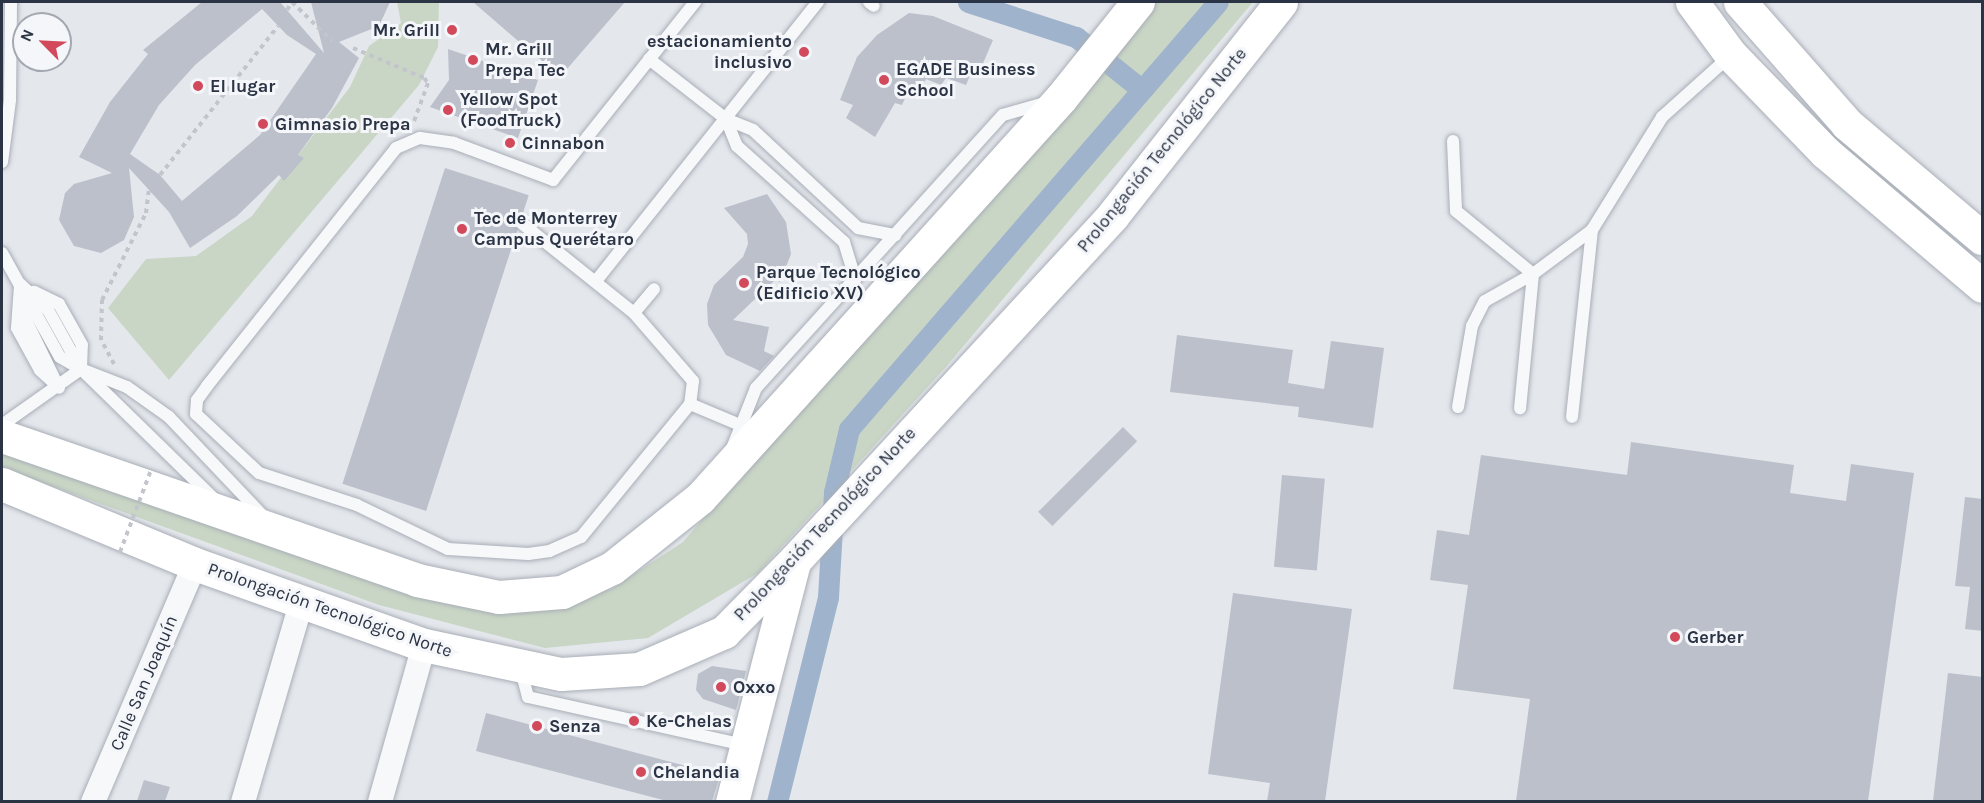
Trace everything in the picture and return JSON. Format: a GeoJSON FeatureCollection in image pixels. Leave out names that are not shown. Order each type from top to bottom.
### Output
{"type":"FeatureCollection","features":[{"type":"Feature","properties":{"kind":"main road"},"geometry":{"type":"LineString","coordinates":[[2,436],[283,536],[417,580],[500,597],[562,592],[612,568],[683,513],[722,471],[749,429],[1061,98],[1138,2]]}},
{"type":"Feature","properties":{"kind":"main road","name":"Prolongación Tecnológico Norte"},"geometry":{"type":"LineString","coordinates":[[2,484],[195,564],[301,604],[424,645],[561,674],[639,669],[724,632],[803,550],[1113,216],[1281,2]]}},
{"type":"Feature","properties":{"kind":"main road"},"geometry":{"type":"LineString","coordinates":[[1692,2],[1731,55],[1826,153],[1983,286]]}},
{"type":"Feature","properties":{"kind":"main road"},"geometry":{"type":"LineString","coordinates":[[1740,2],[1847,123],[1983,238]]}},
{"type":"Feature","properties":{"kind":"main road"},"geometry":{"type":"LineString","coordinates":[[732,801],[774,640],[803,550]]}},
{"type":"Feature","properties":{"kind":"main road"},"geometry":{"type":"LineString","coordinates":[[724,632],[774,640]]}},
{"type":"Feature","properties":{"kind":"street","name":"Calle San Joaquín"},"geometry":{"type":"LineString","coordinates":[[93,801],[195,564]]}},
{"type":"Feature","properties":{"kind":"street"},"geometry":{"type":"LineString","coordinates":[[243,801],[301,604]]}},
{"type":"Feature","properties":{"kind":"street"},"geometry":{"type":"LineString","coordinates":[[380,801],[424,645]]}},
{"type":"Feature","properties":{"kind":"lane"},"geometry":{"type":"LineString","coordinates":[[2,162],[10,100],[11,2]]}},
{"type":"Feature","properties":{"kind":"lane"},"geometry":{"type":"LineString","coordinates":[[519,221],[634,313],[693,381],[690,404],[581,537],[550,551],[528,554],[448,549],[357,505],[259,473],[222,441],[196,414],[197,400],[396,148],[410,140],[454,143],[553,180],[695,2]]}},
{"type":"Feature","properties":{"kind":"lane"},"geometry":{"type":"LineString","coordinates":[[596,281],[818,2]]}},
{"type":"Feature","properties":{"kind":"lane"},"geometry":{"type":"LineString","coordinates":[[1458,407],[1477,312],[1485,301],[1533,274],[1592,230],[1662,117],[1731,55]]}},
{"type":"Feature","properties":{"kind":"lane"},"geometry":{"type":"LineString","coordinates":[[649,59],[726,119],[753,130],[858,228],[895,235]]}},
{"type":"Feature","properties":{"kind":"lane"},"geometry":{"type":"LineString","coordinates":[[690,404],[749,429],[756,388],[1003,115],[1061,98]]}},
{"type":"Feature","properties":{"kind":"lane"},"geometry":{"type":"LineString","coordinates":[[726,119],[737,146],[844,242],[855,279]]}},
{"type":"Feature","properties":{"kind":"lane"},"geometry":{"type":"LineString","coordinates":[[1453,141],[1456,211],[1467,225],[1533,274]]}},
{"type":"Feature","properties":{"kind":"lane"},"geometry":{"type":"LineString","coordinates":[[1572,417],[1592,230]]}},
{"type":"Feature","properties":{"kind":"lane"},"geometry":{"type":"LineString","coordinates":[[2,253],[60,357],[81,369],[127,387],[168,417],[283,536]]}},
{"type":"Feature","properties":{"kind":"lane"},"geometry":{"type":"LineString","coordinates":[[1520,408],[1533,274]]}},
{"type":"Feature","properties":{"kind":"lane"},"geometry":{"type":"LineString","coordinates":[[2,425],[59,388],[81,369],[82,345],[59,304],[20,285]]}},
{"type":"Feature","properties":{"kind":"lane"},"geometry":{"type":"LineString","coordinates":[[20,285],[17,328],[40,370],[59,388]]}},
{"type":"Feature","properties":{"kind":"lane"},"geometry":{"type":"LineString","coordinates":[[634,313],[654,289]]}},
{"type":"Feature","properties":{"kind":"lane"},"geometry":{"type":"LineString","coordinates":[[81,369],[234,518]]}},
{"type":"Feature","properties":{"kind":"lane"},"geometry":{"type":"LineString","coordinates":[[519,666],[528,697],[746,746]]}},
{"type":"Feature","properties":{"kind":"path"},"geometry":{"type":"LineString","coordinates":[[287,10],[292,2],[332,40]]}},
{"type":"Feature","properties":{"kind":"path"},"geometry":{"type":"LineString","coordinates":[[160,175],[278,26]]}},
{"type":"Feature","properties":{"kind":"path"},"geometry":{"type":"LineString","coordinates":[[352,48],[428,83],[410,140]]}},
{"type":"Feature","properties":{"kind":"path"},"geometry":{"type":"LineString","coordinates":[[127,387],[101,340],[102,300],[146,213],[149,189]]}},
{"type":"Feature","properties":{"kind":"path"},"geometry":{"type":"LineString","coordinates":[[120,552],[151,470]]}},
{"type":"Feature","properties":{"kind":"green space"},"geometry":{"type":"Polygon","coordinates":[[[397,2],[439,2],[438,47],[419,85],[169,380],[108,308],[146,259],[196,256],[252,216],[350,87],[369,46],[401,23],[397,2]]]}},
{"type":"Feature","properties":{"kind":"green space"},"geometry":{"type":"Polygon","coordinates":[[[1145,2],[1253,2],[945,368],[758,573],[648,638],[545,648],[379,605],[2,468],[2,450],[516,608],[611,589],[683,542],[1145,2]]]}},
{"type":"Feature","properties":{"kind":"building"},"geometry":{"type":"Polygon","coordinates":[[[202,2],[280,2],[324,53],[311,2],[390,2],[379,26],[339,42],[359,58],[332,108],[298,155],[304,158],[284,181],[279,175],[237,216],[190,248],[169,212],[129,168],[134,217],[124,240],[101,253],[74,246],[59,220],[65,193],[74,184],[112,173],[79,157],[110,102],[148,54],[143,50],[202,2]],[[262,9],[195,65],[159,105],[130,154],[160,175],[182,201],[260,135],[316,54],[287,35],[262,9]]]}},
{"type":"Feature","properties":{"kind":"building"},"geometry":{"type":"Polygon","coordinates":[[[473,2],[625,2],[560,77],[473,2]]]}},
{"type":"Feature","properties":{"kind":"building"},"geometry":{"type":"Polygon","coordinates":[[[909,13],[933,16],[993,40],[981,68],[974,66],[966,85],[946,78],[941,85],[926,79],[915,99],[906,96],[902,105],[895,103],[875,137],[846,118],[853,105],[840,100],[857,57],[877,35],[909,13]]]}},
{"type":"Feature","properties":{"kind":"building"},"geometry":{"type":"Polygon","coordinates":[[[448,49],[538,80],[518,138],[430,107],[449,80],[448,49]]]}},
{"type":"Feature","properties":{"kind":"building"},"geometry":{"type":"Polygon","coordinates":[[[445,168],[529,195],[426,511],[342,484],[445,168]]]}},
{"type":"Feature","properties":{"kind":"building","name":"Parque Tecnológico (Edificio XV)"},"geometry":{"type":"Polygon","coordinates":[[[767,194],[786,222],[791,254],[780,282],[775,280],[733,320],[769,327],[764,351],[774,356],[760,371],[726,355],[708,325],[707,304],[714,285],[743,257],[748,244],[747,234],[724,208],[767,194]]]}},
{"type":"Feature","properties":{"kind":"building"},"geometry":{"type":"Polygon","coordinates":[[[1177,335],[1293,350],[1288,383],[1324,389],[1331,341],[1384,348],[1373,428],[1298,417],[1299,407],[1170,392],[1177,335]]]}},
{"type":"Feature","properties":{"kind":"building"},"geometry":{"type":"Polygon","coordinates":[[[1123,427],[1137,441],[1052,526],[1038,512],[1123,427]]]}},
{"type":"Feature","properties":{"kind":"building","name":"Gerber"},"geometry":{"type":"Polygon","coordinates":[[[1631,442],[1794,465],[1790,493],[1846,501],[1851,464],[1914,473],[1868,801],[1516,801],[1530,699],[1453,689],[1468,585],[1430,580],[1437,530],[1469,535],[1481,455],[1627,475],[1631,442]]]}},
{"type":"Feature","properties":{"kind":"building"},"geometry":{"type":"Polygon","coordinates":[[[1282,475],[1325,479],[1317,570],[1274,567],[1282,475]]]}},
{"type":"Feature","properties":{"kind":"building"},"geometry":{"type":"Polygon","coordinates":[[[1965,497],[1983,499],[1983,631],[1965,629],[1970,587],[1955,586],[1965,497]]]}},
{"type":"Feature","properties":{"kind":"building"},"geometry":{"type":"Polygon","coordinates":[[[1233,593],[1352,609],[1325,801],[1267,801],[1270,783],[1208,774],[1233,593]]]}},
{"type":"Feature","properties":{"kind":"building","name":"Oxxo"},"geometry":{"type":"Polygon","coordinates":[[[712,666],[746,671],[736,710],[703,699],[696,690],[698,674],[712,666]]]}},
{"type":"Feature","properties":{"kind":"building"},"geometry":{"type":"Polygon","coordinates":[[[1948,673],[1983,677],[1983,801],[1933,801],[1948,673]]]}},
{"type":"Feature","properties":{"kind":"building"},"geometry":{"type":"Polygon","coordinates":[[[486,713],[720,775],[712,801],[667,801],[476,751],[486,713]]]}},
{"type":"Feature","properties":{"kind":"building"},"geometry":{"type":"Polygon","coordinates":[[[144,780],[170,787],[165,801],[137,801],[144,780]]]}},
{"type":"Feature","properties":{"kind":"waterway"},"geometry":{"type":"LineString","coordinates":[[968,2],[1076,37],[1141,89]]}},
{"type":"Feature","properties":{"kind":"waterway"},"geometry":{"type":"LineString","coordinates":[[777,802],[828,597],[834,492],[849,429],[1218,2]]}},
{"type":"Feature","properties":{"kind":"place","name":"Mr. Grill"},"geometry":{"type":"Point","coordinates":[452,30]}},
{"type":"Feature","properties":{"kind":"place","name":"estacionamiento inclusivo"},"geometry":{"type":"Point","coordinates":[804,52]}},
{"type":"Feature","properties":{"kind":"place","name":"Mr. Grill Prepa Tec"},"geometry":{"type":"Point","coordinates":[473,60]}},
{"type":"Feature","properties":{"kind":"place","name":"EGADE Business School"},"geometry":{"type":"Point","coordinates":[884,80]}},
{"type":"Feature","properties":{"kind":"place","name":"El lugar"},"geometry":{"type":"Point","coordinates":[198,86]}},
{"type":"Feature","properties":{"kind":"place","name":"Yellow Spot (FoodTruck)"},"geometry":{"type":"Point","coordinates":[448,110]}},
{"type":"Feature","properties":{"kind":"place","name":"Gimnasio Prepa"},"geometry":{"type":"Point","coordinates":[263,124]}},
{"type":"Feature","properties":{"kind":"place","name":"Cinnabon"},"geometry":{"type":"Point","coordinates":[510,143]}},
{"type":"Feature","properties":{"kind":"place","name":"Tec de Monterrey Campus Querétaro"},"geometry":{"type":"Point","coordinates":[462,229]}},
{"type":"Feature","properties":{"kind":"place","name":"Parque Tecnológico (Edificio XV)"},"geometry":{"type":"Point","coordinates":[744,283]}},
{"type":"Feature","properties":{"kind":"place","name":"Gerber"},"geometry":{"type":"Point","coordinates":[1675,637]}},
{"type":"Feature","properties":{"kind":"place","name":"Oxxo"},"geometry":{"type":"Point","coordinates":[721,687]}},
{"type":"Feature","properties":{"kind":"place","name":"Ke-Chelas"},"geometry":{"type":"Point","coordinates":[634,721]}},
{"type":"Feature","properties":{"kind":"place","name":"Senza"},"geometry":{"type":"Point","coordinates":[537,726]}},
{"type":"Feature","properties":{"kind":"place","name":"Chelandia"},"geometry":{"type":"Point","coordinates":[641,772]}}]}
